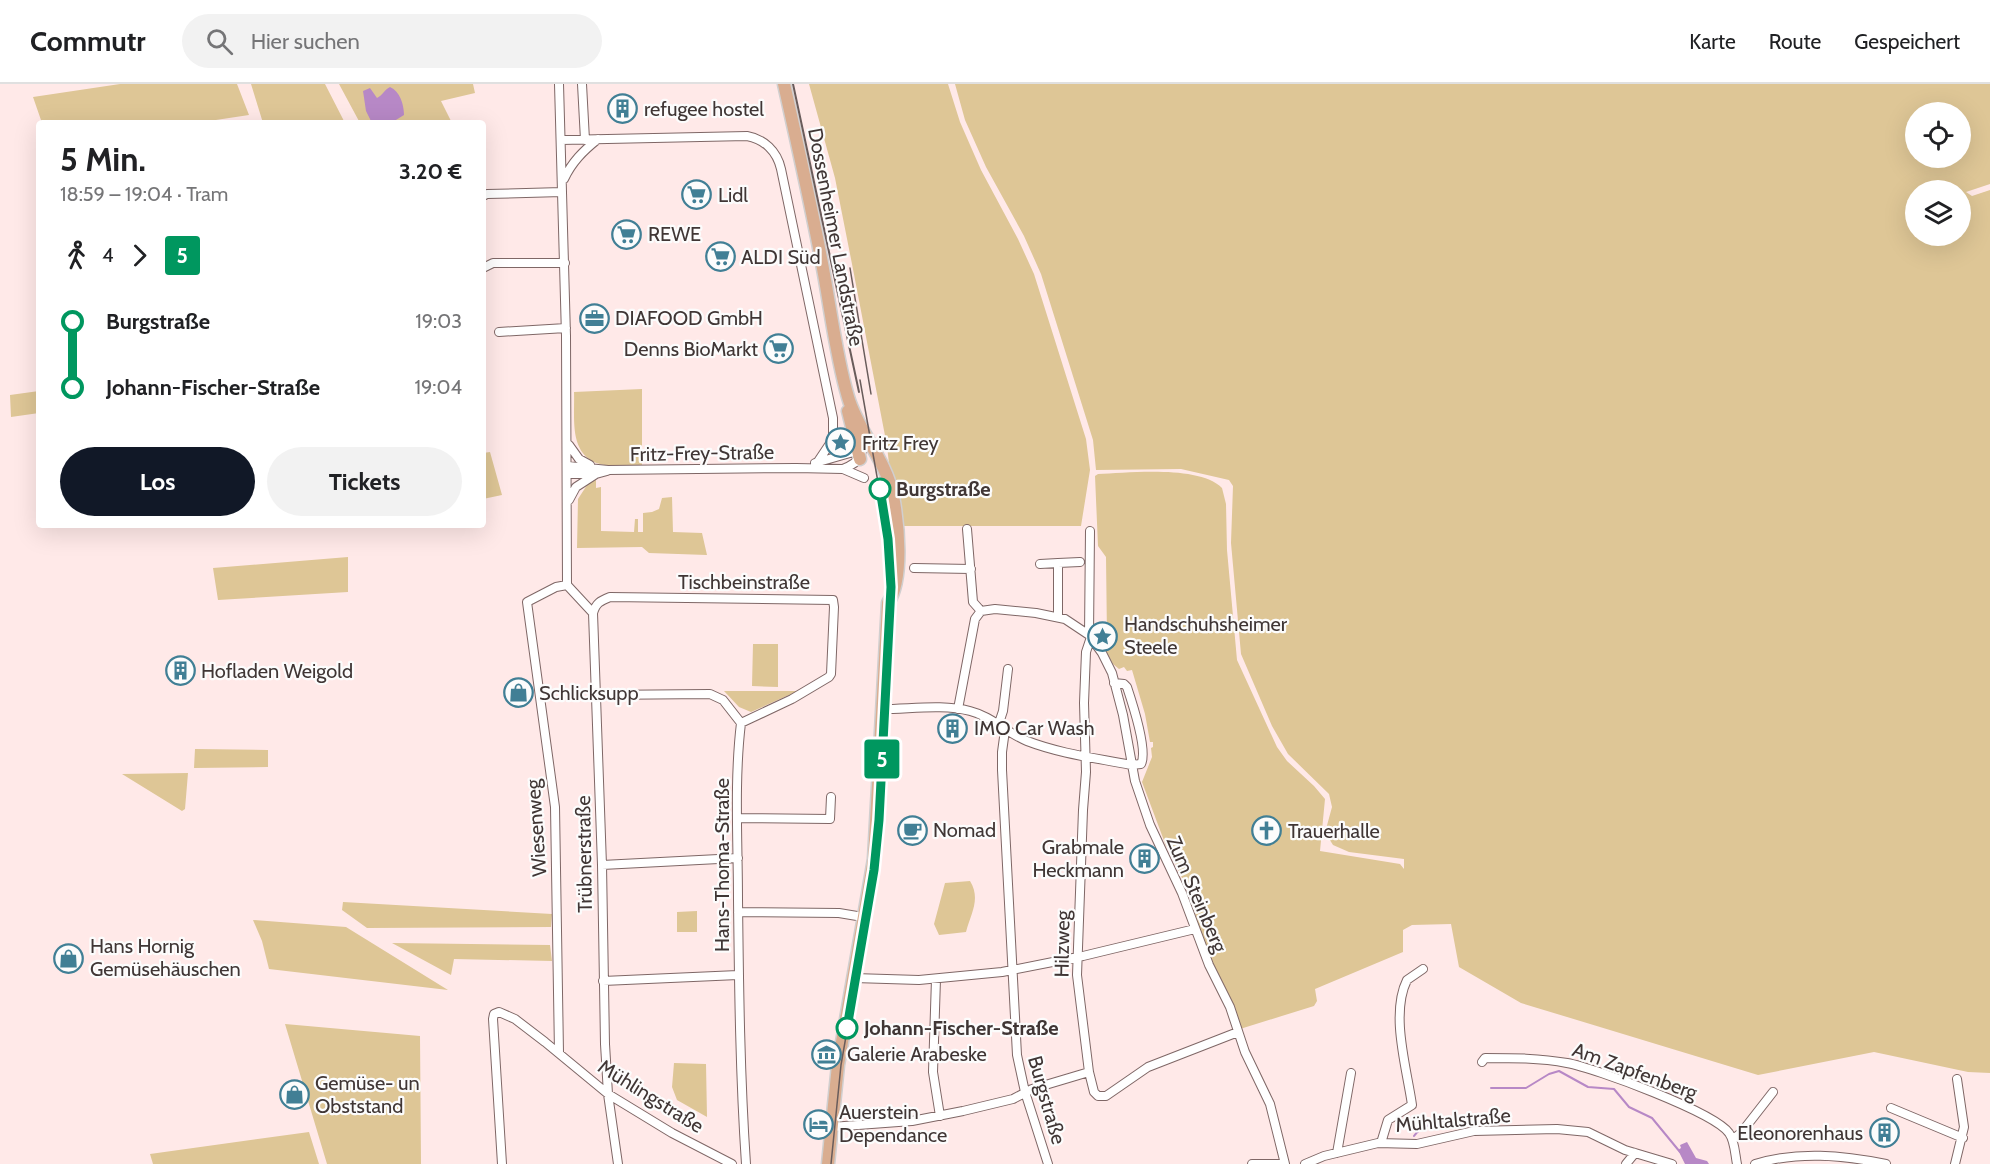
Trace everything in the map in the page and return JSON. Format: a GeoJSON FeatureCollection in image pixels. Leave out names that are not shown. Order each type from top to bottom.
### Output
{"type":"FeatureCollection","features":[{"type":"Feature","properties":{"kind":"main road","name":"Dossenheimer Landstraße"},"geometry":{"type":"LineString","coordinates":[[784,84],[821,257],[848,398],[848,416],[857,454],[873,459],[885,484],[893,494]]}},
{"type":"Feature","properties":{"kind":"main road","name":"Dossenheimer Landstraße"},"geometry":{"type":"LineString","coordinates":[[828,1164],[838,1065],[874,859],[888,603],[894,589],[898,549],[893,494],[886,471],[862,429],[848,398]]}},
{"type":"Feature","properties":{"kind":"street"},"geometry":{"type":"LineString","coordinates":[[559,84],[568,444],[567,585],[593,613]]}},
{"type":"Feature","properties":{"kind":"street"},"geometry":{"type":"LineString","coordinates":[[582,84],[585,140]]}},
{"type":"Feature","properties":{"kind":"street"},"geometry":{"type":"LineString","coordinates":[[561,140],[747,135],[766,143],[774,152],[781,168],[833,418],[833,439],[837,446],[857,454],[853,465],[843,469]]}},
{"type":"Feature","properties":{"kind":"street"},"geometry":{"type":"LineString","coordinates":[[562,188],[570,166],[598,139]]}},
{"type":"Feature","properties":{"kind":"street"},"geometry":{"type":"LineString","coordinates":[[486,194],[562,188]]}},
{"type":"Feature","properties":{"kind":"street"},"geometry":{"type":"LineString","coordinates":[[486,266],[493,263],[565,263]]}},
{"type":"Feature","properties":{"kind":"street"},"geometry":{"type":"LineString","coordinates":[[499,332],[566,328]]}},
{"type":"Feature","properties":{"kind":"street","name":"Dossenheimer Landstraße"},"geometry":{"type":"LineString","coordinates":[[857,454],[862,429]]}},
{"type":"Feature","properties":{"kind":"street"},"geometry":{"type":"LineString","coordinates":[[817,463],[833,439]]}},
{"type":"Feature","properties":{"kind":"street"},"geometry":{"type":"LineString","coordinates":[[568,444],[579,459],[595,471]]}},
{"type":"Feature","properties":{"kind":"street","name":"Fritz-Frey-Straße"},"geometry":{"type":"LineString","coordinates":[[796,468],[857,454]]}},
{"type":"Feature","properties":{"kind":"street","name":"Fritz-Frey-Straße"},"geometry":{"type":"LineString","coordinates":[[568,470],[843,469],[864,478]]}},
{"type":"Feature","properties":{"kind":"street","name":"Fritz-Frey-Straße"},"geometry":{"type":"LineString","coordinates":[[568,501],[576,487],[595,471]]}},
{"type":"Feature","properties":{"kind":"street"},"geometry":{"type":"LineString","coordinates":[[958,709],[975,619],[981,611],[973,602],[967,529]]}},
{"type":"Feature","properties":{"kind":"street"},"geometry":{"type":"LineString","coordinates":[[1090,531],[1090,636]]}},
{"type":"Feature","properties":{"kind":"street"},"geometry":{"type":"LineString","coordinates":[[1040,564],[1080,562]]}},
{"type":"Feature","properties":{"kind":"street"},"geometry":{"type":"LineString","coordinates":[[1058,563],[1058,617]]}},
{"type":"Feature","properties":{"kind":"street"},"geometry":{"type":"LineString","coordinates":[[914,568],[971,569]]}},
{"type":"Feature","properties":{"kind":"street","name":"Wiesenweg"},"geometry":{"type":"LineString","coordinates":[[559,1053],[555,807],[527,602],[556,587],[567,585]]}},
{"type":"Feature","properties":{"kind":"street","name":"Tischbeinstraße"},"geometry":{"type":"LineString","coordinates":[[593,613],[595,606],[610,597],[832,600],[834,608],[829,677],[792,699],[741,723]]}},
{"type":"Feature","properties":{"kind":"street","name":"Zum Steinberg"},"geometry":{"type":"LineString","coordinates":[[981,611],[995,609],[1058,617],[1076,625],[1090,636],[1102,653],[1123,715],[1131,765],[1150,825],[1182,893],[1209,965],[1230,1007],[1238,1032],[1274,1114],[1285,1164]]}},
{"type":"Feature","properties":{"kind":"street","name":"Trübnerstraße"},"geometry":{"type":"LineString","coordinates":[[593,613],[608,1094],[618,1164]]}},
{"type":"Feature","properties":{"kind":"street","name":"Hilzweg"},"geometry":{"type":"LineString","coordinates":[[1090,636],[1087,646],[1084,703],[1086,772],[1082,826],[1078,992],[1089,1072],[1095,1094],[1101,1097],[1106,1096],[1148,1067],[1238,1032]]}},
{"type":"Feature","properties":{"kind":"street","name":"Burgstraße"},"geometry":{"type":"LineString","coordinates":[[1008,669],[1001,728],[1011,971],[1017,1055],[1025,1092],[1048,1164]]}},
{"type":"Feature","properties":{"kind":"street"},"geometry":{"type":"LineString","coordinates":[[882,709],[958,709],[982,715],[1001,728],[1040,746],[1131,765],[1141,764],[1143,761],[1141,741],[1127,687],[1124,684],[1114,683]]}},
{"type":"Feature","properties":{"kind":"street"},"geometry":{"type":"LineString","coordinates":[[596,696],[710,694],[723,700],[741,723]]}},
{"type":"Feature","properties":{"kind":"street","name":"Hans-Thoma-Straße"},"geometry":{"type":"LineString","coordinates":[[741,723],[738,818],[738,975],[740,1078],[746,1164]]}},
{"type":"Feature","properties":{"kind":"street"},"geometry":{"type":"LineString","coordinates":[[738,818],[831,819],[831,797]]}},
{"type":"Feature","properties":{"kind":"street"},"geometry":{"type":"LineString","coordinates":[[602,865],[738,858]]}},
{"type":"Feature","properties":{"kind":"street"},"geometry":{"type":"LineString","coordinates":[[738,912],[839,913],[857,916]]}},
{"type":"Feature","properties":{"kind":"street"},"geometry":{"type":"LineString","coordinates":[[854,978],[936,979],[1011,971],[1195,929]]}},
{"type":"Feature","properties":{"kind":"street"},"geometry":{"type":"LineString","coordinates":[[1381,1143],[1388,1120],[1412,1106],[1402,1050],[1400,1005],[1407,980],[1423,969]]}},
{"type":"Feature","properties":{"kind":"street"},"geometry":{"type":"LineString","coordinates":[[603,981],[738,975]]}},
{"type":"Feature","properties":{"kind":"street"},"geometry":{"type":"LineString","coordinates":[[936,979],[933,1072],[940,1116]]}},
{"type":"Feature","properties":{"kind":"street","name":"Mühlingstraße"},"geometry":{"type":"LineString","coordinates":[[502,1164],[493,1019],[496,1012],[504,1013],[515,1019],[608,1094],[672,1133],[732,1164]]}},
{"type":"Feature","properties":{"kind":"street","name":"Am Zapfenberg"},"geometry":{"type":"LineString","coordinates":[[1482,1062],[1485,1058],[1540,1059],[1586,1068],[1701,1113],[1725,1129],[1732,1139]]}},
{"type":"Feature","properties":{"kind":"street"},"geometry":{"type":"LineString","coordinates":[[831,1126],[885,1124],[940,1116],[1000,1102],[1089,1072]]}},
{"type":"Feature","properties":{"kind":"street"},"geometry":{"type":"LineString","coordinates":[[1337,1153],[1351,1074]]}},
{"type":"Feature","properties":{"kind":"street"},"geometry":{"type":"LineString","coordinates":[[1955,1164],[1964,1127],[1957,1079]]}},
{"type":"Feature","properties":{"kind":"street"},"geometry":{"type":"LineString","coordinates":[[1737,1164],[1732,1139],[1741,1133],[1773,1092]]}},
{"type":"Feature","properties":{"kind":"street"},"geometry":{"type":"LineString","coordinates":[[1890,1108],[1963,1138]]}},
{"type":"Feature","properties":{"kind":"street","name":"Mühltalstraße"},"geometry":{"type":"LineString","coordinates":[[1305,1164],[1337,1153],[1381,1143],[1409,1144],[1474,1131],[1557,1129],[1588,1132],[1632,1160],[1672,1164]]}},
{"type":"Feature","properties":{"kind":"street"},"geometry":{"type":"LineString","coordinates":[[1755,1164],[1795,1156],[1846,1157],[1886,1164]]}},
{"type":"Feature","properties":{"kind":"street"},"geometry":{"type":"LineString","coordinates":[[1252,1164],[1281,1164]]}},
{"type":"Feature","properties":{"kind":"shaded area"},"geometry":{"type":"Polygon","coordinates":[[[120,84],[237,84],[249,115],[216,120],[41,120],[33,97],[120,84]]]}},
{"type":"Feature","properties":{"kind":"shaded area"},"geometry":{"type":"Polygon","coordinates":[[[251,84],[325,84],[343,120],[262,120],[251,84]]]}},
{"type":"Feature","properties":{"kind":"shaded area"},"geometry":{"type":"Polygon","coordinates":[[[339,84],[473,84],[475,93],[441,101],[450,120],[358,120],[339,84]]]}},
{"type":"Feature","properties":{"kind":"shaded area"},"geometry":{"type":"Polygon","coordinates":[[[809,84],[948,84],[960,122],[981,170],[1034,274],[1086,439],[1090,470],[1081,526],[896,526],[887,446],[852,264],[835,178],[809,84]]]}},
{"type":"Feature","properties":{"kind":"shaded area"},"geometry":{"type":"Polygon","coordinates":[[[955,84],[1990,84],[1990,184],[1971,190],[1971,180],[1905,180],[1905,246],[1971,246],[1971,195],[1990,190],[1990,1073],[1968,1072],[1874,1052],[1758,1075],[1521,1003],[1459,967],[1451,924],[1412,925],[1403,930],[1403,952],[1315,989],[1317,1001],[1314,1006],[1240,1029],[1207,953],[1189,893],[1175,863],[1177,852],[1166,846],[1142,782],[1152,757],[1153,742],[1150,742],[1145,714],[1132,670],[1127,671],[1124,667],[1119,669],[1113,664],[1102,643],[1107,638],[1106,557],[1098,546],[1095,476],[1145,472],[1181,473],[1211,481],[1222,488],[1226,504],[1227,550],[1237,660],[1277,747],[1287,761],[1325,799],[1320,851],[1400,864],[1404,869],[1404,859],[1349,852],[1333,845],[1326,829],[1332,807],[1329,794],[1288,754],[1272,726],[1241,654],[1231,543],[1233,486],[1229,480],[1181,469],[1096,470],[1093,440],[1041,274],[1024,236],[986,167],[965,120],[955,84]]]}},
{"type":"Feature","properties":{"kind":"shaded area"},"geometry":{"type":"Polygon","coordinates":[[[390,87],[401,99],[404,115],[396,120],[370,120],[366,111],[363,91],[370,88],[377,98],[390,87]]]}},
{"type":"Feature","properties":{"kind":"shaded area"},"geometry":{"type":"Polygon","coordinates":[[[642,389],[642,466],[605,465],[590,459],[583,453],[575,434],[574,392],[642,389]]]}},
{"type":"Feature","properties":{"kind":"shaded area"},"geometry":{"type":"Polygon","coordinates":[[[36,391],[36,413],[11,417],[10,395],[36,391]]]}},
{"type":"Feature","properties":{"kind":"shaded area"},"geometry":{"type":"Polygon","coordinates":[[[490,452],[502,495],[486,498],[486,453],[490,452]]]}},
{"type":"Feature","properties":{"kind":"shaded area"},"geometry":{"type":"Polygon","coordinates":[[[596,480],[596,488],[601,487],[601,531],[634,532],[635,519],[638,519],[638,532],[643,532],[643,513],[659,509],[662,498],[672,497],[673,532],[702,533],[707,555],[649,553],[642,547],[577,548],[578,499],[589,482],[596,480]]]}},
{"type":"Feature","properties":{"kind":"shaded area"},"geometry":{"type":"Polygon","coordinates":[[[348,557],[348,592],[218,600],[213,568],[348,557]]]}},
{"type":"Feature","properties":{"kind":"shaded area"},"geometry":{"type":"Polygon","coordinates":[[[753,644],[778,644],[778,687],[752,686],[753,644]]]}},
{"type":"Feature","properties":{"kind":"shaded area"},"geometry":{"type":"Polygon","coordinates":[[[724,691],[798,691],[751,712],[739,707],[724,691]]]}},
{"type":"Feature","properties":{"kind":"shaded area"},"geometry":{"type":"Polygon","coordinates":[[[195,749],[268,750],[268,767],[194,768],[195,749]]]}},
{"type":"Feature","properties":{"kind":"shaded area"},"geometry":{"type":"Polygon","coordinates":[[[188,773],[185,809],[182,811],[122,774],[188,773]]]}},
{"type":"Feature","properties":{"kind":"shaded area"},"geometry":{"type":"Polygon","coordinates":[[[970,881],[975,900],[966,932],[939,935],[934,924],[945,883],[970,881]]]}},
{"type":"Feature","properties":{"kind":"shaded area"},"geometry":{"type":"Polygon","coordinates":[[[343,902],[552,914],[551,927],[367,928],[342,910],[343,902]]]}},
{"type":"Feature","properties":{"kind":"shaded area"},"geometry":{"type":"Polygon","coordinates":[[[697,911],[697,932],[677,932],[677,912],[697,911]]]}},
{"type":"Feature","properties":{"kind":"shaded area"},"geometry":{"type":"Polygon","coordinates":[[[253,920],[346,927],[448,990],[269,969],[262,941],[253,920]]]}},
{"type":"Feature","properties":{"kind":"shaded area"},"geometry":{"type":"Polygon","coordinates":[[[392,943],[550,945],[552,961],[454,959],[451,975],[392,943]]]}},
{"type":"Feature","properties":{"kind":"shaded area"},"geometry":{"type":"Polygon","coordinates":[[[285,1024],[420,1036],[421,1164],[327,1164],[285,1024]]]}},
{"type":"Feature","properties":{"kind":"shaded area"},"geometry":{"type":"Polygon","coordinates":[[[674,1063],[706,1064],[707,1117],[677,1100],[672,1087],[674,1063]]]}},
{"type":"Feature","properties":{"kind":"shaded area"},"geometry":{"type":"Polygon","coordinates":[[[309,1132],[319,1164],[153,1164],[150,1154],[309,1132]]]}},
{"type":"Feature","properties":{"kind":"shaded area"},"geometry":{"type":"Polygon","coordinates":[[[1687,1142],[1696,1158],[1707,1161],[1709,1164],[1685,1164],[1678,1150],[1681,1148],[1680,1145],[1687,1142]]]}},
{"type":"Feature","properties":{"kind":"waterway"},"geometry":{"type":"LineString","coordinates":[[1491,1088],[1526,1088],[1549,1074],[1559,1071],[1588,1087],[1614,1089],[1629,1107],[1652,1118],[1680,1152]]}},
{"type":"Feature","properties":{"kind":"waterway"},"geometry":{"type":"LineString","coordinates":[[1414,1136],[1426,1126],[1453,1120]]}},
{"type":"Feature","properties":{"kind":"tram line"},"geometry":{"type":"LineString","coordinates":[[850,268],[871,394]]}},
{"type":"Feature","properties":{"kind":"tram line"},"geometry":{"type":"LineString","coordinates":[[831,1164],[841,1065],[875,870],[890,603],[888,539],[860,380]]}},
{"type":"Feature","properties":{"kind":"tram line","name":"5"},"geometry":{"type":"LineString","coordinates":[[847,1028],[867,917],[879,820],[891,587],[891,565],[880,489]]}},
{"type":"Feature","properties":{"kind":"railway"},"geometry":{"type":"LineString","coordinates":[[793,84],[859,392]]}},
{"type":"Feature","properties":{"kind":"place","name":"refugee hostel"},"geometry":{"type":"Point","coordinates":[623,109]}},
{"type":"Feature","properties":{"kind":"place","name":"Lidl"},"geometry":{"type":"Point","coordinates":[697,195]}},
{"type":"Feature","properties":{"kind":"place","name":"REWE"},"geometry":{"type":"Point","coordinates":[627,234]}},
{"type":"Feature","properties":{"kind":"place","name":"ALDI Süd"},"geometry":{"type":"Point","coordinates":[720,257]}},
{"type":"Feature","properties":{"kind":"place","name":"DIAFOOD GmbH"},"geometry":{"type":"Point","coordinates":[594,318]}},
{"type":"Feature","properties":{"kind":"place","name":"Denns BioMarkt"},"geometry":{"type":"Point","coordinates":[779,349]}},
{"type":"Feature","properties":{"kind":"place","name":"Fritz Frey"},"geometry":{"type":"Point","coordinates":[841,443]}},
{"type":"Feature","properties":{"kind":"place","name":"Burgstraße"},"geometry":{"type":"Point","coordinates":[880,489]}},
{"type":"Feature","properties":{"kind":"place","name":"Handschuhsheimer Steele"},"geometry":{"type":"Point","coordinates":[1103,636]}},
{"type":"Feature","properties":{"kind":"place","name":"Hofladen Weigold"},"geometry":{"type":"Point","coordinates":[180,671]}},
{"type":"Feature","properties":{"kind":"place","name":"Schlicksupp"},"geometry":{"type":"Point","coordinates":[518,693]}},
{"type":"Feature","properties":{"kind":"place","name":"IMO Car Wash"},"geometry":{"type":"Point","coordinates":[953,728]}},
{"type":"Feature","properties":{"kind":"place","name":"Nomad"},"geometry":{"type":"Point","coordinates":[912,830]}},
{"type":"Feature","properties":{"kind":"place","name":"Trauerhalle"},"geometry":{"type":"Point","coordinates":[1267,831]}},
{"type":"Feature","properties":{"kind":"place","name":"Grabmale Heckmann"},"geometry":{"type":"Point","coordinates":[1145,859]}},
{"type":"Feature","properties":{"kind":"place","name":"Hans Hornig Gemüsehäuschen"},"geometry":{"type":"Point","coordinates":[69,958]}},
{"type":"Feature","properties":{"kind":"place","name":"Johann-Fischer-Straße"},"geometry":{"type":"Point","coordinates":[847,1028]}},
{"type":"Feature","properties":{"kind":"place","name":"Galerie Arabeske"},"geometry":{"type":"Point","coordinates":[826,1054]}},
{"type":"Feature","properties":{"kind":"place","name":"Gemüse- un Obststand"},"geometry":{"type":"Point","coordinates":[294,1094]}},
{"type":"Feature","properties":{"kind":"place","name":"Auerstein Dependance"},"geometry":{"type":"Point","coordinates":[818,1124]}},
{"type":"Feature","properties":{"kind":"place","name":"Eleonorenhaus"},"geometry":{"type":"Point","coordinates":[1884,1133]}}]}
